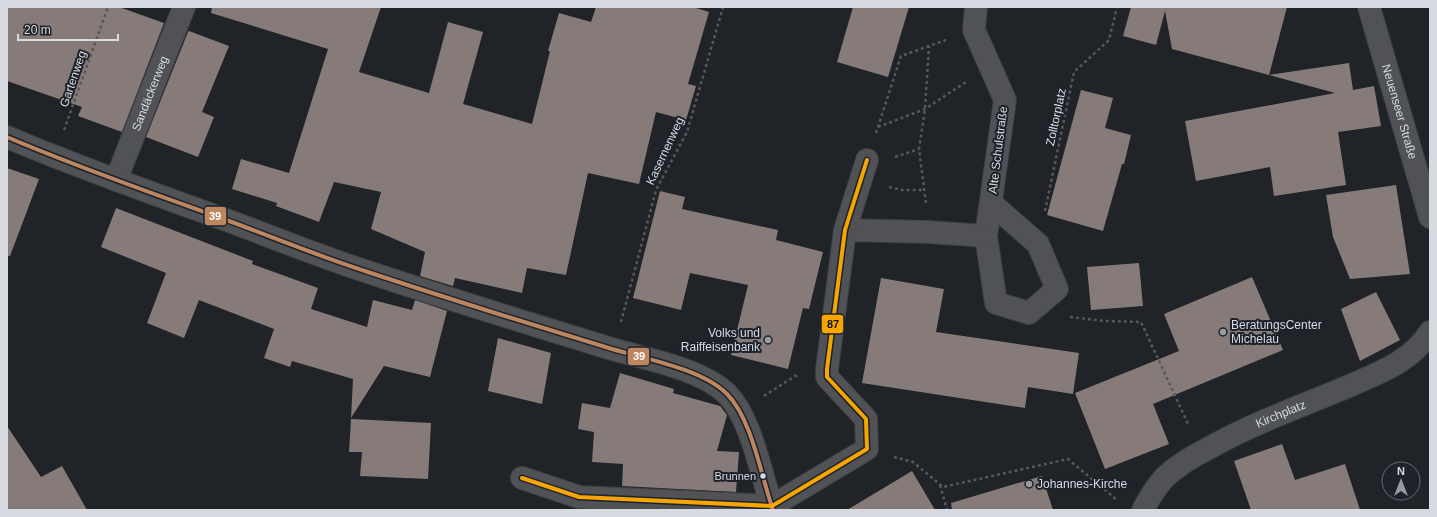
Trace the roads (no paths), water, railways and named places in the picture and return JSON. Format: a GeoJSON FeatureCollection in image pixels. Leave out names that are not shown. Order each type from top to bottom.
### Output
{"type":"FeatureCollection","features":[{"type":"Feature","properties":{"kind":"street","name":"Sandäckerweg"},"geometry":{"type":"LineString","coordinates":[[116,180],[184,7]]}},
{"type":"Feature","properties":{"kind":"street","name":"Alte Schulstraße"},"geometry":{"type":"LineString","coordinates":[[976,7],[974,30],[1005,100],[986,236],[996,303],[1029,313],[1057,289],[1038,244],[991,203]]}},
{"type":"Feature","properties":{"kind":"street","name":"Neuenseer Straße"},"geometry":{"type":"LineString","coordinates":[[1369,7],[1430,217]]}},
{"type":"Feature","properties":{"kind":"street"},"geometry":{"type":"LineString","coordinates":[[7,137],[116,180],[367,272],[692,372],[710,381],[727,394],[740,412],[747,426],[772,508]]}},
{"type":"Feature","properties":{"kind":"street"},"geometry":{"type":"LineString","coordinates":[[522,478],[579,497],[772,508],[867,449],[866,419],[827,377],[827,369],[844,230],[867,160]]}},
{"type":"Feature","properties":{"kind":"street"},"geometry":{"type":"LineString","coordinates":[[844,230],[928,232],[986,236]]}},
{"type":"Feature","properties":{"kind":"street","name":"Kirchplatz"},"geometry":{"type":"LineString","coordinates":[[1143,510],[1152,494],[1166,477],[1201,452],[1260,423],[1346,388],[1385,370],[1416,350],[1430,332]]}},
{"type":"Feature","properties":{"kind":"place","name":"BeratungsCenter Michelau"},"geometry":{"type":"Point","coordinates":[1223,332]}},
{"type":"Feature","properties":{"kind":"place","name":"Volks und Raiffeisenbank"},"geometry":{"type":"Point","coordinates":[768,340]}},
{"type":"Feature","properties":{"kind":"place","name":"Brunnen"},"geometry":{"type":"Point","coordinates":[763,476]}},
{"type":"Feature","properties":{"kind":"place","name":"Johannes-Kirche"},"geometry":{"type":"Point","coordinates":[1029,484]}}]}
